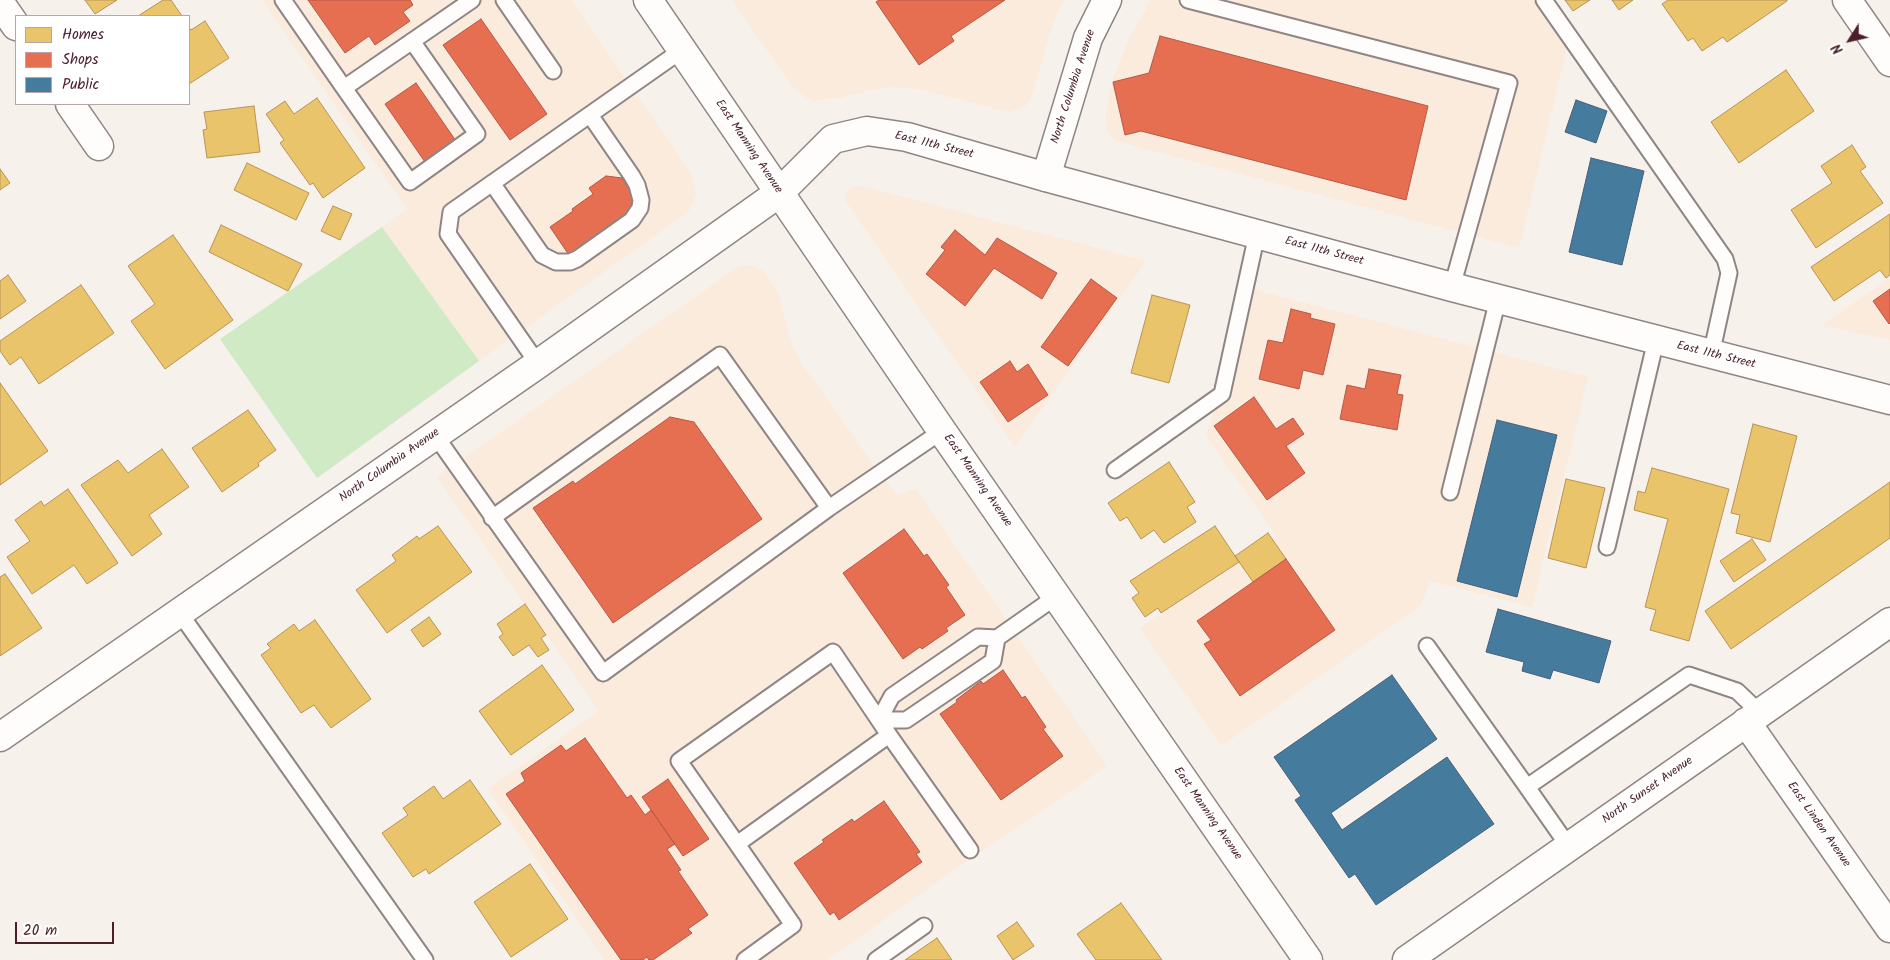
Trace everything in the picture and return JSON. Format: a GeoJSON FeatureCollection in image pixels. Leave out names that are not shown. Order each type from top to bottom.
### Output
{"type":"FeatureCollection","features":[{"type":"Feature","properties":{"kind":"main road","name":"East Manning Avenue"},"geometry":{"type":"LineString","coordinates":[[648,0],[942,431],[1308,960]]}},
{"type":"Feature","properties":{"kind":"main road","name":"North Columbia Avenue"},"geometry":{"type":"LineString","coordinates":[[1046,177],[1088,38],[1107,0]]}},
{"type":"Feature","properties":{"kind":"main road"},"geometry":{"type":"LineString","coordinates":[[1847,0],[1890,62]]}},
{"type":"Feature","properties":{"kind":"main road"},"geometry":{"type":"LineString","coordinates":[[0,3],[15,25]]}},
{"type":"Feature","properties":{"kind":"main road"},"geometry":{"type":"LineString","coordinates":[[71,105],[99,146]]}},
{"type":"Feature","properties":{"kind":"main road","name":"East 11th Street"},"geometry":{"type":"LineString","coordinates":[[779,193],[833,139],[868,132],[907,137],[1046,177],[1498,300],[1890,400]]}},
{"type":"Feature","properties":{"kind":"main road","name":"North Columbia Avenue"},"geometry":{"type":"LineString","coordinates":[[0,737],[538,364],[779,193]]}},
{"type":"Feature","properties":{"kind":"main road","name":"North Sunset Avenue"},"geometry":{"type":"LineString","coordinates":[[1407,960],[1890,622]]}},
{"type":"Feature","properties":{"kind":"main road","name":"East Linden Avenue"},"geometry":{"type":"LineString","coordinates":[[1753,717],[1890,927]]}},
{"type":"Feature","properties":{"kind":"lane"},"geometry":{"type":"LineString","coordinates":[[283,0],[410,182],[478,134],[412,42]]}},
{"type":"Feature","properties":{"kind":"lane"},"geometry":{"type":"LineString","coordinates":[[344,88],[472,0]]}},
{"type":"Feature","properties":{"kind":"lane"},"geometry":{"type":"LineString","coordinates":[[504,0],[552,71]]}},
{"type":"Feature","properties":{"kind":"lane"},"geometry":{"type":"LineString","coordinates":[[1188,0],[1509,82],[1452,287]]}},
{"type":"Feature","properties":{"kind":"lane"},"geometry":{"type":"LineString","coordinates":[[1544,0],[1725,259],[1729,273],[1711,355]]}},
{"type":"Feature","properties":{"kind":"lane"},"geometry":{"type":"LineString","coordinates":[[538,364],[448,234],[451,212],[682,50]]}},
{"type":"Feature","properties":{"kind":"lane"},"geometry":{"type":"LineString","coordinates":[[492,184],[542,255],[556,262],[570,262],[577,259],[632,220],[640,208],[641,200],[637,185],[632,176],[590,115]]}},
{"type":"Feature","properties":{"kind":"lane"},"geometry":{"type":"LineString","coordinates":[[1115,470],[1222,394],[1257,234]]}},
{"type":"Feature","properties":{"kind":"lane"},"geometry":{"type":"LineString","coordinates":[[1450,492],[1498,300]]}},
{"type":"Feature","properties":{"kind":"lane"},"geometry":{"type":"LineString","coordinates":[[1607,547],[1656,340]]}},
{"type":"Feature","properties":{"kind":"lane"},"geometry":{"type":"LineString","coordinates":[[492,518],[720,355],[829,508]]}},
{"type":"Feature","properties":{"kind":"lane"},"geometry":{"type":"LineString","coordinates":[[434,435],[603,673],[829,508],[942,431]]}},
{"type":"Feature","properties":{"kind":"lane"},"geometry":{"type":"LineString","coordinates":[[879,720],[892,696],[978,637],[997,638],[1057,596]]}},
{"type":"Feature","properties":{"kind":"lane"},"geometry":{"type":"LineString","coordinates":[[180,612],[425,960]]}},
{"type":"Feature","properties":{"kind":"lane"},"geometry":{"type":"LineString","coordinates":[[879,720],[906,720],[992,661],[997,638]]}},
{"type":"Feature","properties":{"kind":"lane"},"geometry":{"type":"LineString","coordinates":[[1427,646],[1569,848]]}},
{"type":"Feature","properties":{"kind":"lane"},"geometry":{"type":"LineString","coordinates":[[744,960],[793,925],[679,761],[833,652],[970,850]]}},
{"type":"Feature","properties":{"kind":"lane"},"geometry":{"type":"LineString","coordinates":[[1527,787],[1689,675],[1737,691],[1753,717]]}},
{"type":"Feature","properties":{"kind":"lane"},"geometry":{"type":"LineString","coordinates":[[737,844],[889,735]]}},
{"type":"Feature","properties":{"kind":"lane"},"geometry":{"type":"LineString","coordinates":[[876,960],[924,926]]}},
{"type":"Feature","properties":{"kind":"shaded area"},"geometry":{"type":"Polygon","coordinates":[[[262,0],[571,0],[691,173],[696,193],[694,202],[681,217],[479,361],[382,227],[407,209],[262,0]]]}},
{"type":"Feature","properties":{"kind":"shaded area"},"geometry":{"type":"Polygon","coordinates":[[[732,0],[1064,0],[1053,24],[1031,97],[1025,106],[1008,112],[919,89],[894,87],[813,101],[806,98],[791,85],[732,0]]]}},
{"type":"Feature","properties":{"kind":"shaded area"},"geometry":{"type":"Polygon","coordinates":[[[1151,0],[1533,0],[1567,47],[1519,248],[1116,141],[1107,132],[1105,118],[1113,78],[1128,41],[1151,0]]]}},
{"type":"Feature","properties":{"kind":"shaded area"},"geometry":{"type":"Polygon","coordinates":[[[862,186],[1146,261],[1015,447],[847,203],[845,198],[849,189],[862,186]]]}},
{"type":"Feature","properties":{"kind":"shaded area"},"geometry":{"type":"Polygon","coordinates":[[[745,265],[762,270],[773,284],[778,293],[792,345],[800,361],[880,474],[897,495],[914,489],[917,490],[1107,766],[960,866],[827,960],[605,960],[488,789],[599,711],[437,477],[738,267],[745,265]]]}},
{"type":"Feature","properties":{"kind":"shaded area"},"geometry":{"type":"Polygon","coordinates":[[[1890,278],[1890,340],[1822,325],[1890,278]]]}},
{"type":"Feature","properties":{"kind":"shaded area"},"geometry":{"type":"Polygon","coordinates":[[[1245,287],[1588,377],[1532,607],[1430,581],[1421,605],[1221,746],[1140,628],[1277,537],[1206,435],[1220,394],[1245,287]]]}},
{"type":"Feature","properties":{"kind":"green space"},"geometry":{"type":"Polygon","coordinates":[[[382,227],[479,361],[317,478],[220,339],[382,227]]]}},
{"type":"Feature","properties":{"kind":"building: Homes"},"geometry":{"type":"Polygon","coordinates":[[[85,0],[117,0],[95,14],[85,0]]]}},
{"type":"Feature","properties":{"kind":"building: Homes"},"geometry":{"type":"Polygon","coordinates":[[[163,0],[171,0],[181,15],[140,15],[163,0]]]}},
{"type":"Feature","properties":{"kind":"building: Homes"},"geometry":{"type":"Polygon","coordinates":[[[1565,0],[1590,0],[1573,11],[1565,0]]]}},
{"type":"Feature","properties":{"kind":"building: Homes"},"geometry":{"type":"Polygon","coordinates":[[[1612,0],[1633,0],[1619,10],[1612,0]]]}},
{"type":"Feature","properties":{"kind":"building: Homes"},"geometry":{"type":"Polygon","coordinates":[[[1668,0],[1787,1],[1727,42],[1723,37],[1702,51],[1693,38],[1688,41],[1662,4],[1668,0]]]}},
{"type":"Feature","properties":{"kind":"building: Homes"},"geometry":{"type":"Polygon","coordinates":[[[205,21],[229,58],[190,83],[190,28],[191,30],[205,21]]]}},
{"type":"Feature","properties":{"kind":"building: Homes"},"geometry":{"type":"Polygon","coordinates":[[[1786,70],[1814,111],[1739,163],[1711,122],[1786,70]]]}},
{"type":"Feature","properties":{"kind":"building: Homes"},"geometry":{"type":"Polygon","coordinates":[[[317,98],[365,168],[323,198],[313,183],[310,185],[280,143],[284,140],[266,114],[285,101],[294,114],[317,98]]]}},
{"type":"Feature","properties":{"kind":"building: Homes"},"geometry":{"type":"Polygon","coordinates":[[[254,106],[260,152],[207,158],[203,130],[207,129],[204,112],[254,106]]]}},
{"type":"Feature","properties":{"kind":"building: Homes"},"geometry":{"type":"Polygon","coordinates":[[[1852,145],[1866,167],[1860,171],[1883,203],[1816,248],[1791,210],[1832,183],[1821,166],[1852,145]]]}},
{"type":"Feature","properties":{"kind":"building: Homes"},"geometry":{"type":"Polygon","coordinates":[[[247,163],[309,193],[296,220],[234,190],[247,163]]]}},
{"type":"Feature","properties":{"kind":"building: Homes"},"geometry":{"type":"Polygon","coordinates":[[[0,169],[10,183],[0,190],[0,169]]]}},
{"type":"Feature","properties":{"kind":"building: Homes"},"geometry":{"type":"Polygon","coordinates":[[[333,206],[352,214],[340,240],[321,231],[333,206]]]}},
{"type":"Feature","properties":{"kind":"building: Homes"},"geometry":{"type":"Polygon","coordinates":[[[1890,214],[1890,275],[1886,278],[1880,270],[1834,301],[1811,267],[1890,214]]]}},
{"type":"Feature","properties":{"kind":"building: Homes"},"geometry":{"type":"Polygon","coordinates":[[[221,225],[302,264],[288,291],[209,252],[221,225]]]}},
{"type":"Feature","properties":{"kind":"building: Homes"},"geometry":{"type":"Polygon","coordinates":[[[173,235],[233,320],[165,369],[131,321],[155,304],[128,266],[173,235]]]}},
{"type":"Feature","properties":{"kind":"building: Homes"},"geometry":{"type":"Polygon","coordinates":[[[8,275],[26,301],[0,319],[0,281],[8,275]]]}},
{"type":"Feature","properties":{"kind":"building: Homes"},"geometry":{"type":"Polygon","coordinates":[[[81,285],[114,333],[39,384],[21,357],[10,365],[0,351],[0,341],[81,285]]]}},
{"type":"Feature","properties":{"kind":"building: Homes"},"geometry":{"type":"Polygon","coordinates":[[[1152,295],[1190,305],[1169,383],[1131,373],[1152,295]]]}},
{"type":"Feature","properties":{"kind":"building: Homes"},"geometry":{"type":"Polygon","coordinates":[[[0,383],[48,451],[0,485],[0,383]]]}},
{"type":"Feature","properties":{"kind":"building: Homes"},"geometry":{"type":"Polygon","coordinates":[[[248,410],[276,450],[258,463],[259,466],[222,492],[192,448],[248,410]]]}},
{"type":"Feature","properties":{"kind":"building: Homes"},"geometry":{"type":"Polygon","coordinates":[[[1753,424],[1797,436],[1770,542],[1736,533],[1740,515],[1731,513],[1753,424]]]}},
{"type":"Feature","properties":{"kind":"building: Homes"},"geometry":{"type":"Polygon","coordinates":[[[162,449],[189,487],[149,515],[162,534],[132,556],[81,485],[118,460],[128,473],[162,449]]]}},
{"type":"Feature","properties":{"kind":"building: Homes"},"geometry":{"type":"Polygon","coordinates":[[[1169,462],[1195,502],[1187,507],[1196,522],[1164,543],[1154,530],[1141,539],[1127,517],[1120,521],[1108,503],[1169,462]]]}},
{"type":"Feature","properties":{"kind":"building: Homes"},"geometry":{"type":"Polygon","coordinates":[[[1652,468],[1729,489],[1689,641],[1650,630],[1656,610],[1645,607],[1668,519],[1634,510],[1638,491],[1645,493],[1652,468]]]}},
{"type":"Feature","properties":{"kind":"building: Homes"},"geometry":{"type":"Polygon","coordinates":[[[1566,479],[1605,488],[1586,568],[1548,558],[1566,479]]]}},
{"type":"Feature","properties":{"kind":"building: Homes"},"geometry":{"type":"Polygon","coordinates":[[[1890,482],[1890,538],[1731,649],[1705,611],[1890,482]]]}},
{"type":"Feature","properties":{"kind":"building: Homes"},"geometry":{"type":"Polygon","coordinates":[[[68,489],[118,563],[87,584],[74,565],[32,594],[7,557],[30,541],[15,520],[41,501],[44,506],[68,489]]]}},
{"type":"Feature","properties":{"kind":"building: Homes"},"geometry":{"type":"Polygon","coordinates":[[[438,526],[472,572],[387,633],[356,590],[396,561],[392,555],[417,536],[419,539],[438,526]]]}},
{"type":"Feature","properties":{"kind":"building: Homes"},"geometry":{"type":"Polygon","coordinates":[[[1215,526],[1239,562],[1161,613],[1158,608],[1145,617],[1132,598],[1139,593],[1130,581],[1215,526]]]}},
{"type":"Feature","properties":{"kind":"building: Homes"},"geometry":{"type":"Polygon","coordinates":[[[1268,533],[1286,559],[1253,582],[1235,556],[1268,533]]]}},
{"type":"Feature","properties":{"kind":"building: Homes"},"geometry":{"type":"Polygon","coordinates":[[[1752,539],[1766,560],[1734,582],[1720,561],[1752,539]]]}},
{"type":"Feature","properties":{"kind":"building: Homes"},"geometry":{"type":"Polygon","coordinates":[[[5,574],[42,628],[0,656],[0,577],[5,574]]]}},
{"type":"Feature","properties":{"kind":"building: Homes"},"geometry":{"type":"Polygon","coordinates":[[[525,604],[546,635],[541,638],[549,650],[538,657],[529,645],[513,656],[499,637],[503,634],[497,624],[525,604]]]}},
{"type":"Feature","properties":{"kind":"building: Homes"},"geometry":{"type":"Polygon","coordinates":[[[429,617],[441,634],[423,647],[411,630],[429,617]]]}},
{"type":"Feature","properties":{"kind":"building: Homes"},"geometry":{"type":"Polygon","coordinates":[[[315,620],[371,699],[331,728],[314,705],[301,713],[261,655],[271,648],[267,644],[294,624],[299,631],[315,620]]]}},
{"type":"Feature","properties":{"kind":"building: Homes"},"geometry":{"type":"Polygon","coordinates":[[[542,665],[574,710],[511,755],[479,711],[542,665]]]}},
{"type":"Feature","properties":{"kind":"building: Homes"},"geometry":{"type":"Polygon","coordinates":[[[470,780],[501,824],[429,874],[426,869],[413,877],[382,833],[408,815],[403,808],[434,786],[443,799],[470,780]]]}},
{"type":"Feature","properties":{"kind":"building: Homes"},"geometry":{"type":"Polygon","coordinates":[[[530,864],[568,919],[511,957],[474,902],[530,864]]]}},
{"type":"Feature","properties":{"kind":"building: Homes"},"geometry":{"type":"Polygon","coordinates":[[[1121,903],[1162,960],[1096,960],[1077,934],[1121,903]]]}},
{"type":"Feature","properties":{"kind":"building: Homes"},"geometry":{"type":"Polygon","coordinates":[[[1017,922],[1034,946],[1013,960],[997,936],[1017,922]]]}},
{"type":"Feature","properties":{"kind":"building: Homes"},"geometry":{"type":"Polygon","coordinates":[[[937,938],[952,960],[905,960],[937,938]]]}},
{"type":"Feature","properties":{"kind":"building: Shops"},"geometry":{"type":"Polygon","coordinates":[[[308,0],[410,0],[413,5],[403,12],[410,21],[375,45],[369,36],[345,53],[308,0]]]}},
{"type":"Feature","properties":{"kind":"building: Shops"},"geometry":{"type":"Polygon","coordinates":[[[879,0],[1005,0],[951,36],[954,41],[919,65],[876,2],[879,0]]]}},
{"type":"Feature","properties":{"kind":"building: Shops"},"geometry":{"type":"Polygon","coordinates":[[[481,19],[547,114],[510,140],[443,45],[481,19]]]}},
{"type":"Feature","properties":{"kind":"building: Shops"},"geometry":{"type":"Polygon","coordinates":[[[1160,36],[1428,106],[1406,200],[1141,131],[1125,135],[1113,82],[1149,73],[1160,36]]]}},
{"type":"Feature","properties":{"kind":"building: Shops"},"geometry":{"type":"Polygon","coordinates":[[[416,83],[456,141],[425,162],[385,104],[416,83]]]}},
{"type":"Feature","properties":{"kind":"building: Shops"},"geometry":{"type":"Polygon","coordinates":[[[606,176],[622,178],[636,200],[624,221],[631,231],[615,241],[612,236],[571,258],[550,227],[593,194],[589,188],[606,176]]]}},
{"type":"Feature","properties":{"kind":"building: Shops"},"geometry":{"type":"Polygon","coordinates":[[[955,230],[985,255],[997,238],[1057,273],[1042,299],[994,268],[965,306],[926,274],[945,250],[941,247],[955,230]]]}},
{"type":"Feature","properties":{"kind":"building: Shops"},"geometry":{"type":"Polygon","coordinates":[[[1091,279],[1117,298],[1068,366],[1041,347],[1091,279]]]}},
{"type":"Feature","properties":{"kind":"building: Shops"},"geometry":{"type":"Polygon","coordinates":[[[1890,289],[1890,323],[1889,324],[1873,301],[1890,289]]]}},
{"type":"Feature","properties":{"kind":"building: Shops"},"geometry":{"type":"Polygon","coordinates":[[[1291,309],[1311,314],[1310,318],[1335,324],[1323,375],[1303,370],[1299,389],[1259,379],[1268,340],[1283,343],[1291,309]]]}},
{"type":"Feature","properties":{"kind":"building: Shops"},"geometry":{"type":"Polygon","coordinates":[[[1010,361],[1017,372],[1028,364],[1048,395],[1008,422],[980,382],[1010,361]]]}},
{"type":"Feature","properties":{"kind":"building: Shops"},"geometry":{"type":"Polygon","coordinates":[[[1369,369],[1401,375],[1397,394],[1403,395],[1397,430],[1340,419],[1347,385],[1365,389],[1369,369]]]}},
{"type":"Feature","properties":{"kind":"building: Shops"},"geometry":{"type":"Polygon","coordinates":[[[1254,397],[1276,429],[1293,418],[1304,434],[1286,446],[1305,473],[1267,500],[1214,426],[1254,397]]]}},
{"type":"Feature","properties":{"kind":"building: Shops"},"geometry":{"type":"Polygon","coordinates":[[[670,417],[694,422],[762,519],[613,623],[533,508],[573,481],[575,484],[670,417]]]}},
{"type":"Feature","properties":{"kind":"building: Shops"},"geometry":{"type":"Polygon","coordinates":[[[904,529],[924,556],[927,554],[949,585],[946,587],[965,615],[946,628],[948,631],[922,649],[920,647],[903,659],[843,573],[904,529]]]}},
{"type":"Feature","properties":{"kind":"building: Shops"},"geometry":{"type":"Polygon","coordinates":[[[1286,559],[1335,630],[1240,696],[1204,644],[1211,640],[1197,621],[1286,559]]]}},
{"type":"Feature","properties":{"kind":"building: Shops"},"geometry":{"type":"Polygon","coordinates":[[[1003,670],[1022,698],[1025,696],[1046,727],[1043,729],[1063,756],[1001,800],[940,714],[981,681],[983,684],[1003,670]]]}},
{"type":"Feature","properties":{"kind":"building: Shops"},"geometry":{"type":"Polygon","coordinates":[[[585,738],[627,798],[631,795],[645,815],[651,810],[675,844],[667,849],[681,870],[678,871],[708,915],[688,929],[692,933],[653,960],[649,960],[647,957],[643,960],[621,960],[506,794],[525,781],[521,773],[561,745],[566,751],[585,738]]]}},
{"type":"Feature","properties":{"kind":"building: Shops"},"geometry":{"type":"Polygon","coordinates":[[[668,779],[709,839],[683,856],[642,797],[668,779]]]}},
{"type":"Feature","properties":{"kind":"building: Shops"},"geometry":{"type":"Polygon","coordinates":[[[884,801],[920,852],[916,854],[922,862],[839,920],[834,912],[830,915],[794,863],[852,819],[854,822],[884,801]]]}},
{"type":"Feature","properties":{"kind":"building: Public"},"geometry":{"type":"Polygon","coordinates":[[[1576,100],[1607,111],[1596,143],[1565,132],[1576,100]]]}},
{"type":"Feature","properties":{"kind":"building: Public"},"geometry":{"type":"Polygon","coordinates":[[[1591,158],[1644,171],[1622,265],[1569,252],[1591,158]]]}},
{"type":"Feature","properties":{"kind":"building: Public"},"geometry":{"type":"Polygon","coordinates":[[[1497,420],[1557,435],[1517,597],[1457,581],[1497,420]]]}},
{"type":"Feature","properties":{"kind":"building: Public"},"geometry":{"type":"Polygon","coordinates":[[[1498,609],[1611,641],[1599,683],[1553,670],[1550,679],[1522,671],[1524,662],[1486,652],[1498,609]]]}},
{"type":"Feature","properties":{"kind":"building: Public"},"geometry":{"type":"Polygon","coordinates":[[[1392,675],[1437,739],[1331,813],[1342,830],[1447,757],[1494,824],[1376,905],[1355,874],[1349,878],[1295,800],[1301,796],[1274,757],[1392,675]]]}}]}
